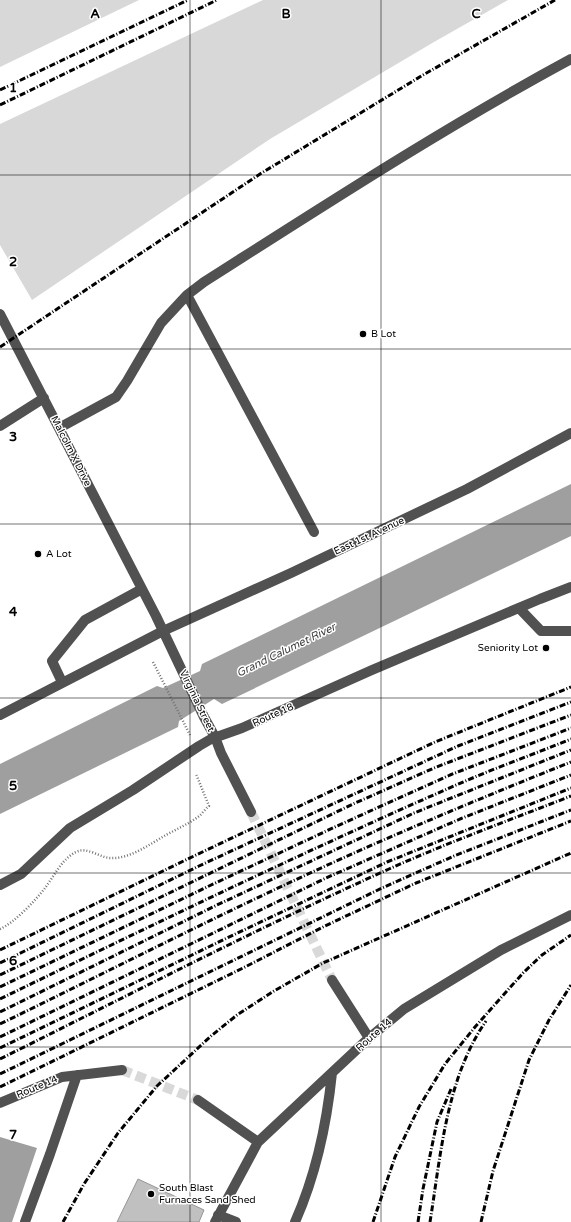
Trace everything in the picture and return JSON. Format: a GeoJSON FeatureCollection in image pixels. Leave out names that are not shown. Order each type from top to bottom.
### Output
{"type":"FeatureCollection","features":[{"type":"Feature","properties":{"kind":"street"},"geometry":{"type":"LineString","coordinates":[[59,428],[116,397],[128,381],[161,323],[187,295],[204,282],[431,139],[571,59]]}},
{"type":"Feature","properties":{"kind":"street"},"geometry":{"type":"LineString","coordinates":[[187,295],[314,532]]}},
{"type":"Feature","properties":{"kind":"street","name":"Malcolm X Drive"},"geometry":{"type":"LineString","coordinates":[[0,314],[142,589]]}},
{"type":"Feature","properties":{"kind":"street"},"geometry":{"type":"LineString","coordinates":[[0,426],[44,398]]}},
{"type":"Feature","properties":{"kind":"street","name":"East 1st Avenue"},"geometry":{"type":"LineString","coordinates":[[0,715],[163,631],[291,573],[467,489],[571,433]]}},
{"type":"Feature","properties":{"kind":"street","name":"Route 18"},"geometry":{"type":"LineString","coordinates":[[0,885],[21,874],[70,828],[133,790],[199,746],[372,670],[571,587]]}},
{"type":"Feature","properties":{"kind":"street"},"geometry":{"type":"LineString","coordinates":[[62,682],[52,661],[85,620],[142,589]]}},
{"type":"Feature","properties":{"kind":"street","name":"Virginia Street"},"geometry":{"type":"LineString","coordinates":[[142,589],[251,812]]}},
{"type":"Feature","properties":{"kind":"street"},"geometry":{"type":"LineString","coordinates":[[519,608],[541,631],[571,631]]}},
{"type":"Feature","properties":{"kind":"street","name":"Route 14"},"geometry":{"type":"LineString","coordinates":[[217,1219],[258,1142],[369,1038],[404,1009],[464,972],[501,950],[571,915]]}},
{"type":"Feature","properties":{"kind":"street"},"geometry":{"type":"LineString","coordinates":[[332,980],[369,1038]]}},
{"type":"Feature","properties":{"kind":"street","name":"Route 14"},"geometry":{"type":"LineString","coordinates":[[0,1103],[62,1077],[122,1070]]}},
{"type":"Feature","properties":{"kind":"street"},"geometry":{"type":"LineString","coordinates":[[295,1222],[304,1201],[321,1140],[329,1100],[332,1073]]}},
{"type":"Feature","properties":{"kind":"street"},"geometry":{"type":"LineString","coordinates":[[25,1222],[77,1075]]}},
{"type":"Feature","properties":{"kind":"street"},"geometry":{"type":"LineString","coordinates":[[198,1100],[258,1142]]}},
{"type":"Feature","properties":{"kind":"street"},"geometry":{"type":"LineString","coordinates":[[217,1219],[236,1222]]}},
{"type":"Feature","properties":{"kind":"path"},"geometry":{"type":"LineString","coordinates":[[153,662],[191,737]]}},
{"type":"Feature","properties":{"kind":"path"},"geometry":{"type":"LineString","coordinates":[[0,929],[7,926],[28,906],[44,889],[62,863],[77,851],[87,850],[100,856],[119,858],[152,844],[198,816],[209,806],[196,774]]}},
{"type":"Feature","properties":{"kind":"shaded area"},"geometry":{"type":"Polygon","coordinates":[[[0,0],[139,0],[0,67],[0,0]]]}},
{"type":"Feature","properties":{"kind":"shaded area"},"geometry":{"type":"Polygon","coordinates":[[[263,0],[508,0],[270,139],[32,300],[0,245],[0,124],[263,0]]]}},
{"type":"Feature","properties":{"kind":"water","name":"Grand Calumet River"},"geometry":{"type":"Polygon","coordinates":[[[571,484],[571,536],[222,704],[214,699],[179,721],[178,727],[0,814],[0,764],[157,686],[163,688],[200,671],[202,664],[571,484]]]}},
{"type":"Feature","properties":{"kind":"water"},"geometry":{"type":"Polygon","coordinates":[[[0,1137],[37,1148],[12,1222],[0,1222],[0,1137]]]}},
{"type":"Feature","properties":{"kind":"building","name":"South Blast Furnaces Sand Shed"},"geometry":{"type":"Polygon","coordinates":[[[138,1179],[204,1210],[199,1222],[117,1222],[138,1179]]]}},
{"type":"Feature","properties":{"kind":"tunnel"},"geometry":{"type":"LineString","coordinates":[[251,812],[332,980]]}},
{"type":"Feature","properties":{"kind":"tunnel"},"geometry":{"type":"LineString","coordinates":[[122,1070],[198,1100]]}},
{"type":"Feature","properties":{"kind":"railway"},"geometry":{"type":"LineString","coordinates":[[0,90],[188,0]]}},
{"type":"Feature","properties":{"kind":"railway"},"geometry":{"type":"LineString","coordinates":[[0,105],[217,0]]}},
{"type":"Feature","properties":{"kind":"railway"},"geometry":{"type":"LineString","coordinates":[[0,347],[260,174],[423,75],[555,0]]}},
{"type":"Feature","properties":{"kind":"railway"},"geometry":{"type":"LineString","coordinates":[[0,950],[435,742],[571,687]]}},
{"type":"Feature","properties":{"kind":"railway"},"geometry":{"type":"LineString","coordinates":[[0,963],[199,866],[458,746],[571,702]]}},
{"type":"Feature","properties":{"kind":"railway"},"geometry":{"type":"LineString","coordinates":[[0,975],[353,804],[434,768],[571,715]]}},
{"type":"Feature","properties":{"kind":"railway"},"geometry":{"type":"LineString","coordinates":[[0,987],[337,826],[450,775],[571,728]]}},
{"type":"Feature","properties":{"kind":"railway"},"geometry":{"type":"LineString","coordinates":[[0,999],[169,917],[397,811],[468,780],[571,739]]}},
{"type":"Feature","properties":{"kind":"railway"},"geometry":{"type":"LineString","coordinates":[[0,1012],[217,905],[414,813],[571,750]]}},
{"type":"Feature","properties":{"kind":"railway"},"geometry":{"type":"LineString","coordinates":[[0,1024],[290,882],[451,811],[571,762]]}},
{"type":"Feature","properties":{"kind":"railway"},"geometry":{"type":"LineString","coordinates":[[0,1037],[326,878],[460,819],[571,775]]}},
{"type":"Feature","properties":{"kind":"railway"},"geometry":{"type":"LineString","coordinates":[[0,1048],[387,862],[571,788]]}},
{"type":"Feature","properties":{"kind":"railway"},"geometry":{"type":"LineString","coordinates":[[0,1059],[242,938],[340,891],[480,831],[571,796]]}},
{"type":"Feature","properties":{"kind":"railway"},"geometry":{"type":"LineString","coordinates":[[0,1074],[382,888],[454,856],[571,810]]}},
{"type":"Feature","properties":{"kind":"railway"},"geometry":{"type":"LineString","coordinates":[[0,1087],[243,968],[325,926],[416,883],[571,821]]}},
{"type":"Feature","properties":{"kind":"railway"},"geometry":{"type":"LineString","coordinates":[[63,1222],[84,1184],[118,1133],[157,1086],[211,1036],[237,1015],[274,991],[323,963],[571,853]]}},
{"type":"Feature","properties":{"kind":"railway"},"geometry":{"type":"LineString","coordinates":[[373,1222],[395,1157],[419,1107],[445,1064],[475,1027],[523,973],[542,955],[571,935]]}},
{"type":"Feature","properties":{"kind":"railway"},"geometry":{"type":"LineString","coordinates":[[481,1222],[493,1171],[529,1060],[549,1020],[571,985]]}},
{"type":"Feature","properties":{"kind":"railway"},"geometry":{"type":"LineString","coordinates":[[430,1222],[442,1144],[454,1092],[462,1067],[486,1021]]}},
{"type":"Feature","properties":{"kind":"railway"},"geometry":{"type":"LineString","coordinates":[[418,1222],[423,1189],[437,1122],[451,1089]]}},
{"type":"Feature","properties":{"kind":"place","name":"B Lot"},"geometry":{"type":"Point","coordinates":[363,334]}},
{"type":"Feature","properties":{"kind":"place","name":"A Lot"},"geometry":{"type":"Point","coordinates":[38,554]}},
{"type":"Feature","properties":{"kind":"place","name":"Seniority Lot"},"geometry":{"type":"Point","coordinates":[546,648]}},
{"type":"Feature","properties":{"kind":"place","name":"South Blast Furnaces Sand Shed"},"geometry":{"type":"Point","coordinates":[151,1194]}}]}
